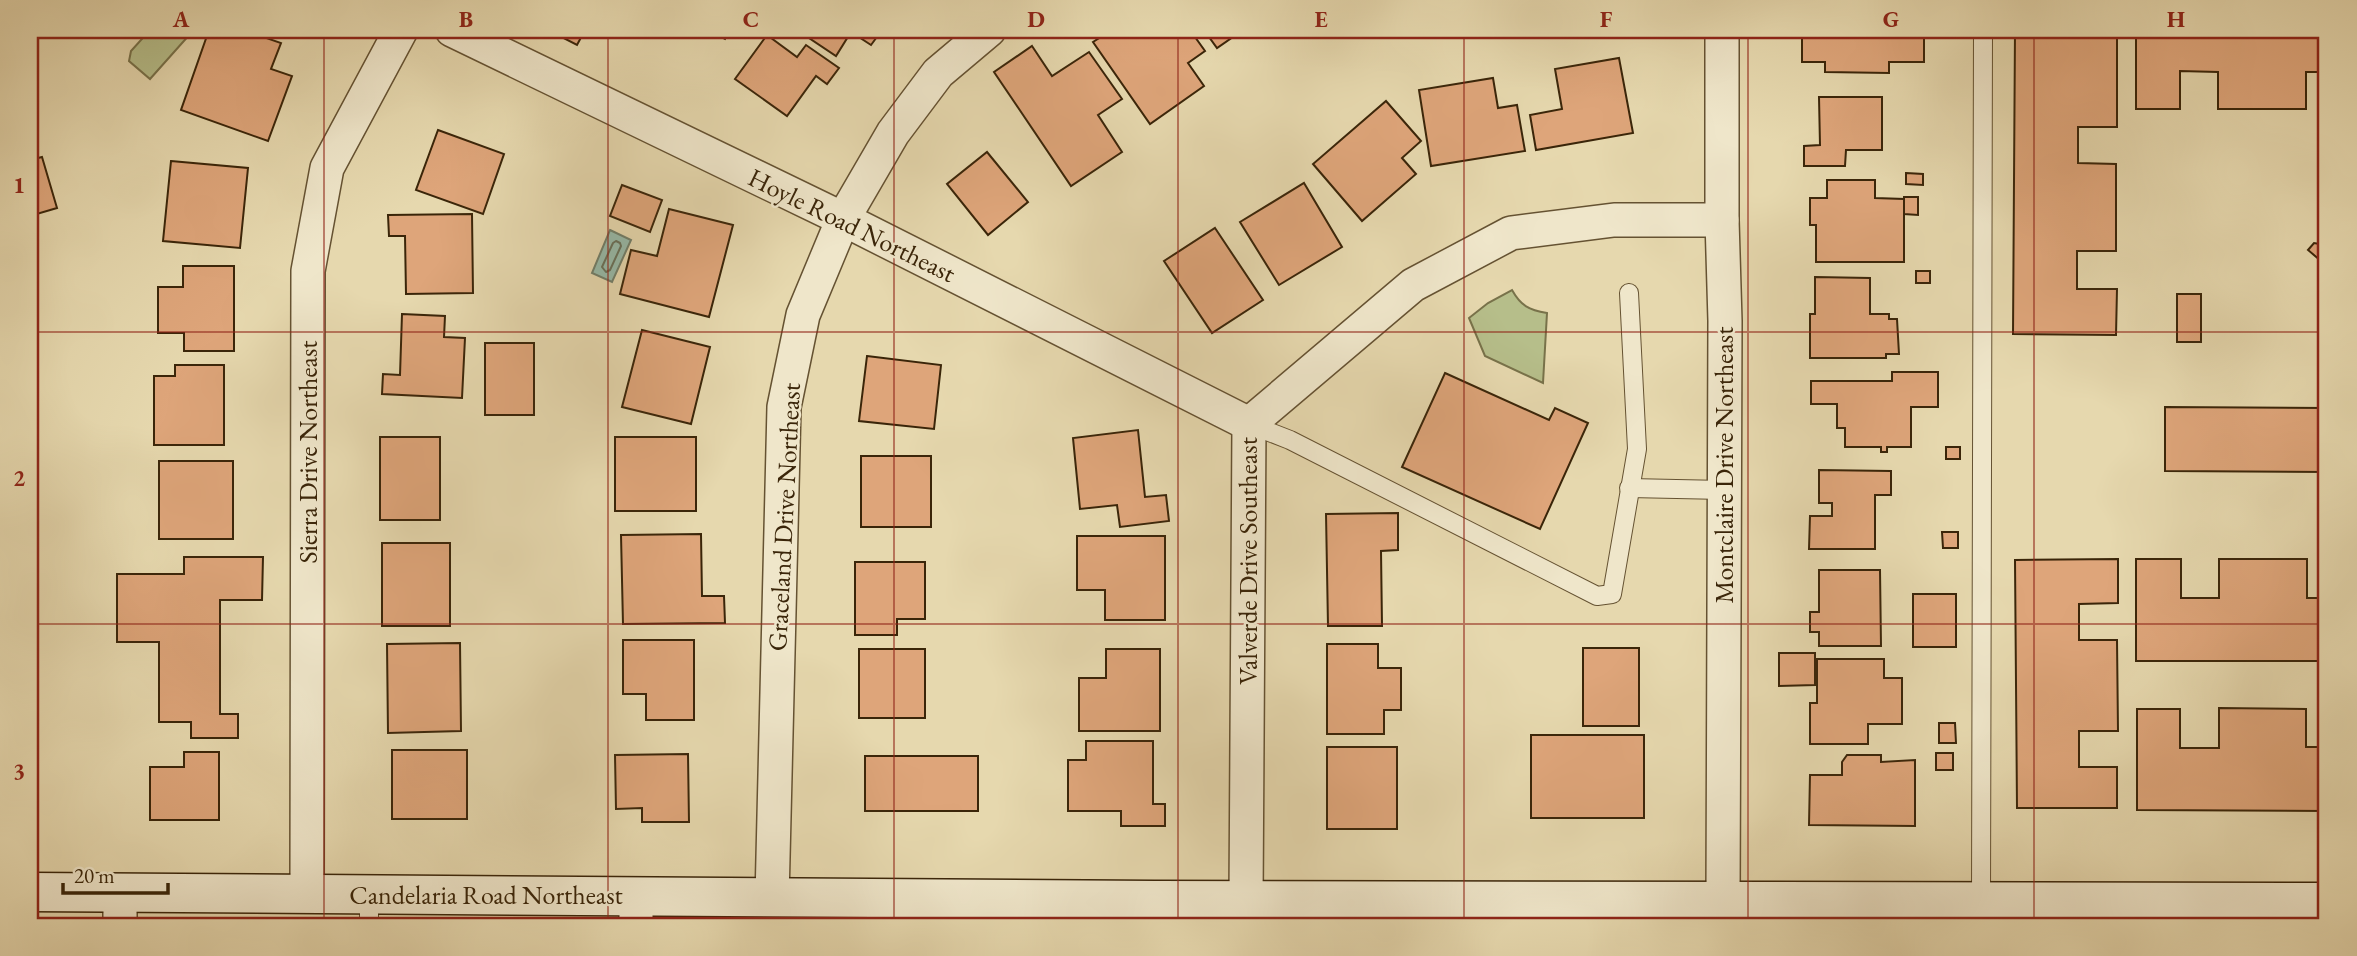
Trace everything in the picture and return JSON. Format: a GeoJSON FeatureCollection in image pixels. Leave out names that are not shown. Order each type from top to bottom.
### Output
{"type":"FeatureCollection","features":[{"type":"Feature","properties":{"kind":"main road","name":"Candelaria Road Northeast"},"geometry":{"type":"LineString","coordinates":[[30,892],[120,909],[307,894],[369,910],[636,911],[772,898],[895,912],[1154,913],[1246,900],[1393,913],[1659,914],[1723,900],[1926,907],[1981,901],[2196,914],[2327,902]]}},
{"type":"Feature","properties":{"kind":"street","name":"Sierra Drive Northeast"},"geometry":{"type":"LineString","coordinates":[[307,894],[308,271],[327,168],[401,30]]}},
{"type":"Feature","properties":{"kind":"street","name":"Hoyle Road Northeast"},"geometry":{"type":"LineString","coordinates":[[452,30],[843,219],[1249,424]]}},
{"type":"Feature","properties":{"kind":"street","name":"Graceland Drive Northeast"},"geometry":{"type":"LineString","coordinates":[[772,898],[784,407],[803,315],[843,219],[893,133],[938,73],[989,30]]}},
{"type":"Feature","properties":{"kind":"street","name":"Montclaire Drive Northeast"},"geometry":{"type":"LineString","coordinates":[[1723,30],[1723,900]]}},
{"type":"Feature","properties":{"kind":"street","name":"Valverde Drive Southeast"},"geometry":{"type":"LineString","coordinates":[[1246,900],[1249,424],[1413,285],[1511,233],[1614,220],[1721,220]]}},
{"type":"Feature","properties":{"kind":"lane"},"geometry":{"type":"LineString","coordinates":[[1981,901],[1983,30]]}},
{"type":"Feature","properties":{"kind":"lane"},"geometry":{"type":"LineString","coordinates":[[1249,424],[1290,440],[1597,596],[1612,593],[1637,449],[1629,293]]}},
{"type":"Feature","properties":{"kind":"lane"},"geometry":{"type":"LineString","coordinates":[[1629,488],[1724,490]]}},
{"type":"Feature","properties":{"kind":"green space"},"geometry":{"type":"Polygon","coordinates":[[[150,30],[188,30],[191,33],[150,79],[129,61],[131,51],[150,30]]]}},
{"type":"Feature","properties":{"kind":"green space"},"geometry":{"type":"Polygon","coordinates":[[[1512,290],[1526,306],[1547,313],[1543,383],[1485,356],[1469,318],[1488,303],[1512,290]]]}},
{"type":"Feature","properties":{"kind":"water"},"geometry":{"type":"Polygon","coordinates":[[[610,230],[631,240],[612,282],[592,273],[610,230]]]}},
{"type":"Feature","properties":{"kind":"building"},"geometry":{"type":"Polygon","coordinates":[[[209,30],[243,30],[281,43],[271,69],[292,76],[268,141],[181,110],[209,30]]]}},
{"type":"Feature","properties":{"kind":"building"},"geometry":{"type":"Polygon","coordinates":[[[548,30],[585,30],[577,45],[548,30]]]}},
{"type":"Feature","properties":{"kind":"building"},"geometry":{"type":"Polygon","coordinates":[[[708,30],[730,30],[725,39],[708,30]]]}},
{"type":"Feature","properties":{"kind":"building"},"geometry":{"type":"Polygon","coordinates":[[[797,30],[882,30],[871,45],[851,32],[836,56],[797,30]]]}},
{"type":"Feature","properties":{"kind":"building"},"geometry":{"type":"Polygon","coordinates":[[[1112,30],[1190,30],[1205,51],[1188,63],[1204,86],[1150,124],[1093,42],[1112,30]]]}},
{"type":"Feature","properties":{"kind":"building"},"geometry":{"type":"Polygon","coordinates":[[[1204,30],[1243,30],[1217,48],[1204,30]]]}},
{"type":"Feature","properties":{"kind":"building"},"geometry":{"type":"Polygon","coordinates":[[[1542,30],[1632,30],[1632,34],[1542,34],[1542,30]]]}},
{"type":"Feature","properties":{"kind":"building"},"geometry":{"type":"Polygon","coordinates":[[[1802,30],[1924,30],[1924,62],[1889,62],[1889,73],[1825,72],[1825,62],[1802,62],[1802,30]]]}},
{"type":"Feature","properties":{"kind":"building"},"geometry":{"type":"Polygon","coordinates":[[[2015,30],[2079,30],[2079,37],[2117,37],[2117,127],[2078,127],[2078,163],[2116,164],[2116,251],[2077,251],[2077,289],[2117,289],[2116,335],[2013,334],[2015,30]]]}},
{"type":"Feature","properties":{"kind":"building"},"geometry":{"type":"Polygon","coordinates":[[[2136,30],[2327,30],[2327,72],[2306,72],[2306,109],[2218,109],[2218,72],[2180,71],[2180,109],[2136,109],[2136,30]]]}},
{"type":"Feature","properties":{"kind":"building"},"geometry":{"type":"Polygon","coordinates":[[[767,35],[797,57],[806,45],[839,68],[827,84],[816,76],[787,116],[735,79],[767,35]]]}},
{"type":"Feature","properties":{"kind":"building"},"geometry":{"type":"Polygon","coordinates":[[[1032,46],[1052,76],[1089,52],[1122,99],[1098,115],[1122,152],[1071,186],[994,72],[1032,46]]]}},
{"type":"Feature","properties":{"kind":"building"},"geometry":{"type":"Polygon","coordinates":[[[1619,58],[1633,133],[1536,150],[1530,115],[1562,109],[1555,69],[1619,58]]]}},
{"type":"Feature","properties":{"kind":"building"},"geometry":{"type":"Polygon","coordinates":[[[1493,78],[1498,108],[1517,105],[1525,151],[1431,166],[1419,90],[1493,78]]]}},
{"type":"Feature","properties":{"kind":"building"},"geometry":{"type":"Polygon","coordinates":[[[1819,97],[1882,97],[1882,150],[1846,150],[1845,166],[1804,166],[1804,146],[1820,145],[1819,97]]]}},
{"type":"Feature","properties":{"kind":"building"},"geometry":{"type":"Polygon","coordinates":[[[1386,101],[1421,141],[1402,158],[1416,174],[1362,221],[1313,164],[1386,101]]]}},
{"type":"Feature","properties":{"kind":"building"},"geometry":{"type":"Polygon","coordinates":[[[438,130],[504,154],[483,214],[416,190],[438,130]]]}},
{"type":"Feature","properties":{"kind":"building"},"geometry":{"type":"Polygon","coordinates":[[[987,152],[1028,202],[988,235],[947,184],[987,152]]]}},
{"type":"Feature","properties":{"kind":"building"},"geometry":{"type":"Polygon","coordinates":[[[42,157],[57,208],[30,216],[30,160],[42,157]]]}},
{"type":"Feature","properties":{"kind":"building"},"geometry":{"type":"Polygon","coordinates":[[[171,161],[248,168],[240,248],[163,241],[171,161]]]}},
{"type":"Feature","properties":{"kind":"building"},"geometry":{"type":"Polygon","coordinates":[[[1906,173],[1923,174],[1923,185],[1906,184],[1906,173]]]}},
{"type":"Feature","properties":{"kind":"building"},"geometry":{"type":"Polygon","coordinates":[[[1827,180],[1875,180],[1875,198],[1904,199],[1904,262],[1816,262],[1816,225],[1810,225],[1810,198],[1827,198],[1827,180]]]}},
{"type":"Feature","properties":{"kind":"building"},"geometry":{"type":"Polygon","coordinates":[[[1304,183],[1342,247],[1279,285],[1240,222],[1304,183]]]}},
{"type":"Feature","properties":{"kind":"building"},"geometry":{"type":"Polygon","coordinates":[[[622,185],[662,200],[650,232],[610,216],[622,185]]]}},
{"type":"Feature","properties":{"kind":"building"},"geometry":{"type":"Polygon","coordinates":[[[2327,192],[2327,266],[2308,250],[2314,243],[2320,244],[2327,192]]]}},
{"type":"Feature","properties":{"kind":"building"},"geometry":{"type":"Polygon","coordinates":[[[1904,197],[1918,197],[1918,215],[1904,214],[1904,197]]]}},
{"type":"Feature","properties":{"kind":"building"},"geometry":{"type":"Polygon","coordinates":[[[669,209],[733,225],[709,317],[620,294],[631,250],[657,256],[669,209]]]}},
{"type":"Feature","properties":{"kind":"building"},"geometry":{"type":"Polygon","coordinates":[[[472,214],[473,293],[406,294],[405,236],[389,236],[388,215],[472,214]]]}},
{"type":"Feature","properties":{"kind":"building"},"geometry":{"type":"Polygon","coordinates":[[[1215,228],[1263,300],[1212,333],[1164,261],[1215,228]]]}},
{"type":"Feature","properties":{"kind":"building"},"geometry":{"type":"Polygon","coordinates":[[[183,266],[234,266],[234,351],[184,351],[184,333],[158,333],[158,287],[183,287],[183,266]]]}},
{"type":"Feature","properties":{"kind":"building"},"geometry":{"type":"Polygon","coordinates":[[[1916,271],[1930,271],[1930,283],[1916,283],[1916,271]]]}},
{"type":"Feature","properties":{"kind":"building"},"geometry":{"type":"Polygon","coordinates":[[[1815,277],[1870,278],[1870,314],[1889,314],[1889,319],[1897,319],[1899,354],[1886,354],[1886,358],[1810,358],[1810,314],[1815,314],[1815,277]]]}},
{"type":"Feature","properties":{"kind":"building"},"geometry":{"type":"Polygon","coordinates":[[[2177,294],[2201,294],[2201,342],[2177,342],[2177,294]]]}},
{"type":"Feature","properties":{"kind":"building"},"geometry":{"type":"Polygon","coordinates":[[[402,314],[445,316],[444,337],[465,338],[462,398],[382,394],[383,374],[400,375],[402,314]]]}},
{"type":"Feature","properties":{"kind":"building"},"geometry":{"type":"Polygon","coordinates":[[[642,330],[710,347],[691,424],[622,407],[642,330]]]}},
{"type":"Feature","properties":{"kind":"building"},"geometry":{"type":"Polygon","coordinates":[[[485,343],[534,343],[534,415],[485,415],[485,343]]]}},
{"type":"Feature","properties":{"kind":"building"},"geometry":{"type":"Polygon","coordinates":[[[867,356],[941,365],[934,429],[859,421],[867,356]]]}},
{"type":"Feature","properties":{"kind":"building"},"geometry":{"type":"Polygon","coordinates":[[[175,365],[224,365],[224,445],[154,445],[154,376],[175,376],[175,365]]]}},
{"type":"Feature","properties":{"kind":"building"},"geometry":{"type":"Polygon","coordinates":[[[1892,372],[1938,372],[1938,407],[1911,407],[1911,447],[1887,447],[1887,452],[1881,452],[1881,447],[1845,447],[1845,428],[1837,428],[1837,404],[1811,404],[1811,381],[1892,381],[1892,372]]]}},
{"type":"Feature","properties":{"kind":"building"},"geometry":{"type":"Polygon","coordinates":[[[1445,373],[1549,420],[1555,408],[1588,423],[1540,529],[1402,467],[1445,373]]]}},
{"type":"Feature","properties":{"kind":"building"},"geometry":{"type":"Polygon","coordinates":[[[2165,407],[2327,408],[2327,472],[2165,471],[2165,407]]]}},
{"type":"Feature","properties":{"kind":"building"},"geometry":{"type":"Polygon","coordinates":[[[1138,430],[1145,497],[1166,495],[1169,521],[1120,527],[1117,505],[1080,509],[1073,438],[1138,430]]]}},
{"type":"Feature","properties":{"kind":"building"},"geometry":{"type":"Polygon","coordinates":[[[380,437],[440,437],[440,520],[380,520],[380,437]]]}},
{"type":"Feature","properties":{"kind":"building"},"geometry":{"type":"Polygon","coordinates":[[[615,437],[696,437],[696,511],[615,511],[615,437]]]}},
{"type":"Feature","properties":{"kind":"building"},"geometry":{"type":"Polygon","coordinates":[[[1946,447],[1960,447],[1960,459],[1946,459],[1946,447]]]}},
{"type":"Feature","properties":{"kind":"building"},"geometry":{"type":"Polygon","coordinates":[[[861,456],[931,456],[931,527],[861,527],[861,456]]]}},
{"type":"Feature","properties":{"kind":"building"},"geometry":{"type":"Polygon","coordinates":[[[159,461],[233,461],[233,539],[159,539],[159,461]]]}},
{"type":"Feature","properties":{"kind":"building"},"geometry":{"type":"Polygon","coordinates":[[[1819,470],[1891,471],[1891,495],[1875,495],[1875,549],[1809,549],[1810,516],[1832,516],[1832,503],[1819,503],[1819,470]]]}},
{"type":"Feature","properties":{"kind":"building"},"geometry":{"type":"Polygon","coordinates":[[[1398,513],[1398,550],[1381,551],[1382,626],[1328,626],[1326,514],[1398,513]]]}},
{"type":"Feature","properties":{"kind":"building"},"geometry":{"type":"Polygon","coordinates":[[[1942,532],[1958,532],[1958,548],[1943,548],[1942,532]]]}},
{"type":"Feature","properties":{"kind":"building"},"geometry":{"type":"Polygon","coordinates":[[[701,534],[702,596],[724,596],[725,623],[623,624],[621,535],[701,534]]]}},
{"type":"Feature","properties":{"kind":"building"},"geometry":{"type":"Polygon","coordinates":[[[1077,536],[1165,536],[1165,620],[1105,620],[1105,590],[1077,590],[1077,536]]]}},
{"type":"Feature","properties":{"kind":"building"},"geometry":{"type":"Polygon","coordinates":[[[382,543],[450,543],[450,626],[382,626],[382,543]]]}},
{"type":"Feature","properties":{"kind":"building"},"geometry":{"type":"Polygon","coordinates":[[[184,557],[263,557],[262,600],[220,600],[220,714],[238,714],[238,738],[191,738],[191,722],[159,722],[159,642],[117,642],[117,574],[184,574],[184,557]]]}},
{"type":"Feature","properties":{"kind":"building"},"geometry":{"type":"Polygon","coordinates":[[[2118,559],[2118,603],[2079,604],[2079,640],[2117,640],[2118,731],[2079,731],[2079,767],[2117,767],[2117,808],[2017,808],[2015,560],[2118,559]]]}},
{"type":"Feature","properties":{"kind":"building"},"geometry":{"type":"Polygon","coordinates":[[[2136,559],[2181,559],[2181,598],[2219,598],[2219,559],[2307,559],[2307,598],[2327,598],[2327,661],[2136,661],[2136,559]]]}},
{"type":"Feature","properties":{"kind":"building"},"geometry":{"type":"Polygon","coordinates":[[[855,562],[925,562],[925,619],[897,619],[897,635],[855,635],[855,562]]]}},
{"type":"Feature","properties":{"kind":"building"},"geometry":{"type":"Polygon","coordinates":[[[1819,570],[1880,570],[1881,646],[1819,646],[1819,632],[1810,632],[1810,612],[1819,612],[1819,570]]]}},
{"type":"Feature","properties":{"kind":"building"},"geometry":{"type":"Polygon","coordinates":[[[1913,594],[1956,594],[1956,647],[1913,647],[1913,594]]]}},
{"type":"Feature","properties":{"kind":"building"},"geometry":{"type":"Polygon","coordinates":[[[623,640],[694,640],[694,720],[646,720],[646,694],[623,694],[623,640]]]}},
{"type":"Feature","properties":{"kind":"building"},"geometry":{"type":"Polygon","coordinates":[[[460,643],[461,731],[388,733],[387,644],[460,643]]]}},
{"type":"Feature","properties":{"kind":"building"},"geometry":{"type":"Polygon","coordinates":[[[1327,644],[1378,644],[1378,668],[1401,668],[1401,710],[1384,710],[1384,734],[1327,734],[1327,644]]]}},
{"type":"Feature","properties":{"kind":"building"},"geometry":{"type":"Polygon","coordinates":[[[1583,648],[1639,648],[1639,726],[1583,726],[1583,648]]]}},
{"type":"Feature","properties":{"kind":"building"},"geometry":{"type":"Polygon","coordinates":[[[859,649],[925,649],[925,718],[859,718],[859,649]]]}},
{"type":"Feature","properties":{"kind":"building"},"geometry":{"type":"Polygon","coordinates":[[[1106,649],[1160,649],[1160,731],[1079,731],[1079,678],[1106,678],[1106,649]]]}},
{"type":"Feature","properties":{"kind":"building"},"geometry":{"type":"Polygon","coordinates":[[[1779,653],[1815,653],[1815,685],[1779,686],[1779,653]]]}},
{"type":"Feature","properties":{"kind":"building"},"geometry":{"type":"Polygon","coordinates":[[[1817,659],[1884,659],[1884,678],[1902,678],[1902,724],[1868,724],[1868,744],[1810,744],[1810,703],[1817,703],[1817,659]]]}},
{"type":"Feature","properties":{"kind":"building"},"geometry":{"type":"Polygon","coordinates":[[[2219,708],[2306,709],[2306,747],[2327,747],[2327,811],[2137,810],[2137,709],[2180,709],[2180,748],[2219,748],[2219,708]]]}},
{"type":"Feature","properties":{"kind":"building"},"geometry":{"type":"Polygon","coordinates":[[[1939,723],[1955,723],[1956,743],[1939,743],[1939,723]]]}},
{"type":"Feature","properties":{"kind":"building"},"geometry":{"type":"Polygon","coordinates":[[[1531,735],[1644,735],[1644,818],[1531,818],[1531,735]]]}},
{"type":"Feature","properties":{"kind":"building"},"geometry":{"type":"Polygon","coordinates":[[[1086,741],[1153,741],[1153,804],[1165,804],[1165,826],[1121,826],[1121,811],[1068,811],[1068,760],[1086,760],[1086,741]]]}},
{"type":"Feature","properties":{"kind":"building"},"geometry":{"type":"Polygon","coordinates":[[[1327,747],[1397,747],[1397,829],[1327,829],[1327,747]]]}},
{"type":"Feature","properties":{"kind":"building"},"geometry":{"type":"Polygon","coordinates":[[[392,750],[467,750],[467,819],[392,819],[392,750]]]}},
{"type":"Feature","properties":{"kind":"building"},"geometry":{"type":"Polygon","coordinates":[[[184,752],[219,752],[219,820],[150,820],[150,767],[184,767],[184,752]]]}},
{"type":"Feature","properties":{"kind":"building"},"geometry":{"type":"Polygon","coordinates":[[[1936,753],[1953,753],[1953,770],[1936,770],[1936,753]]]}},
{"type":"Feature","properties":{"kind":"building"},"geometry":{"type":"Polygon","coordinates":[[[688,754],[689,822],[642,822],[642,808],[616,809],[615,755],[688,754]]]}},
{"type":"Feature","properties":{"kind":"building"},"geometry":{"type":"Polygon","coordinates":[[[1847,755],[1881,755],[1881,762],[1915,760],[1915,826],[1809,825],[1810,775],[1842,775],[1842,762],[1847,755]]]}},
{"type":"Feature","properties":{"kind":"building"},"geometry":{"type":"Polygon","coordinates":[[[865,756],[978,756],[978,811],[865,811],[865,756]]]}}]}
